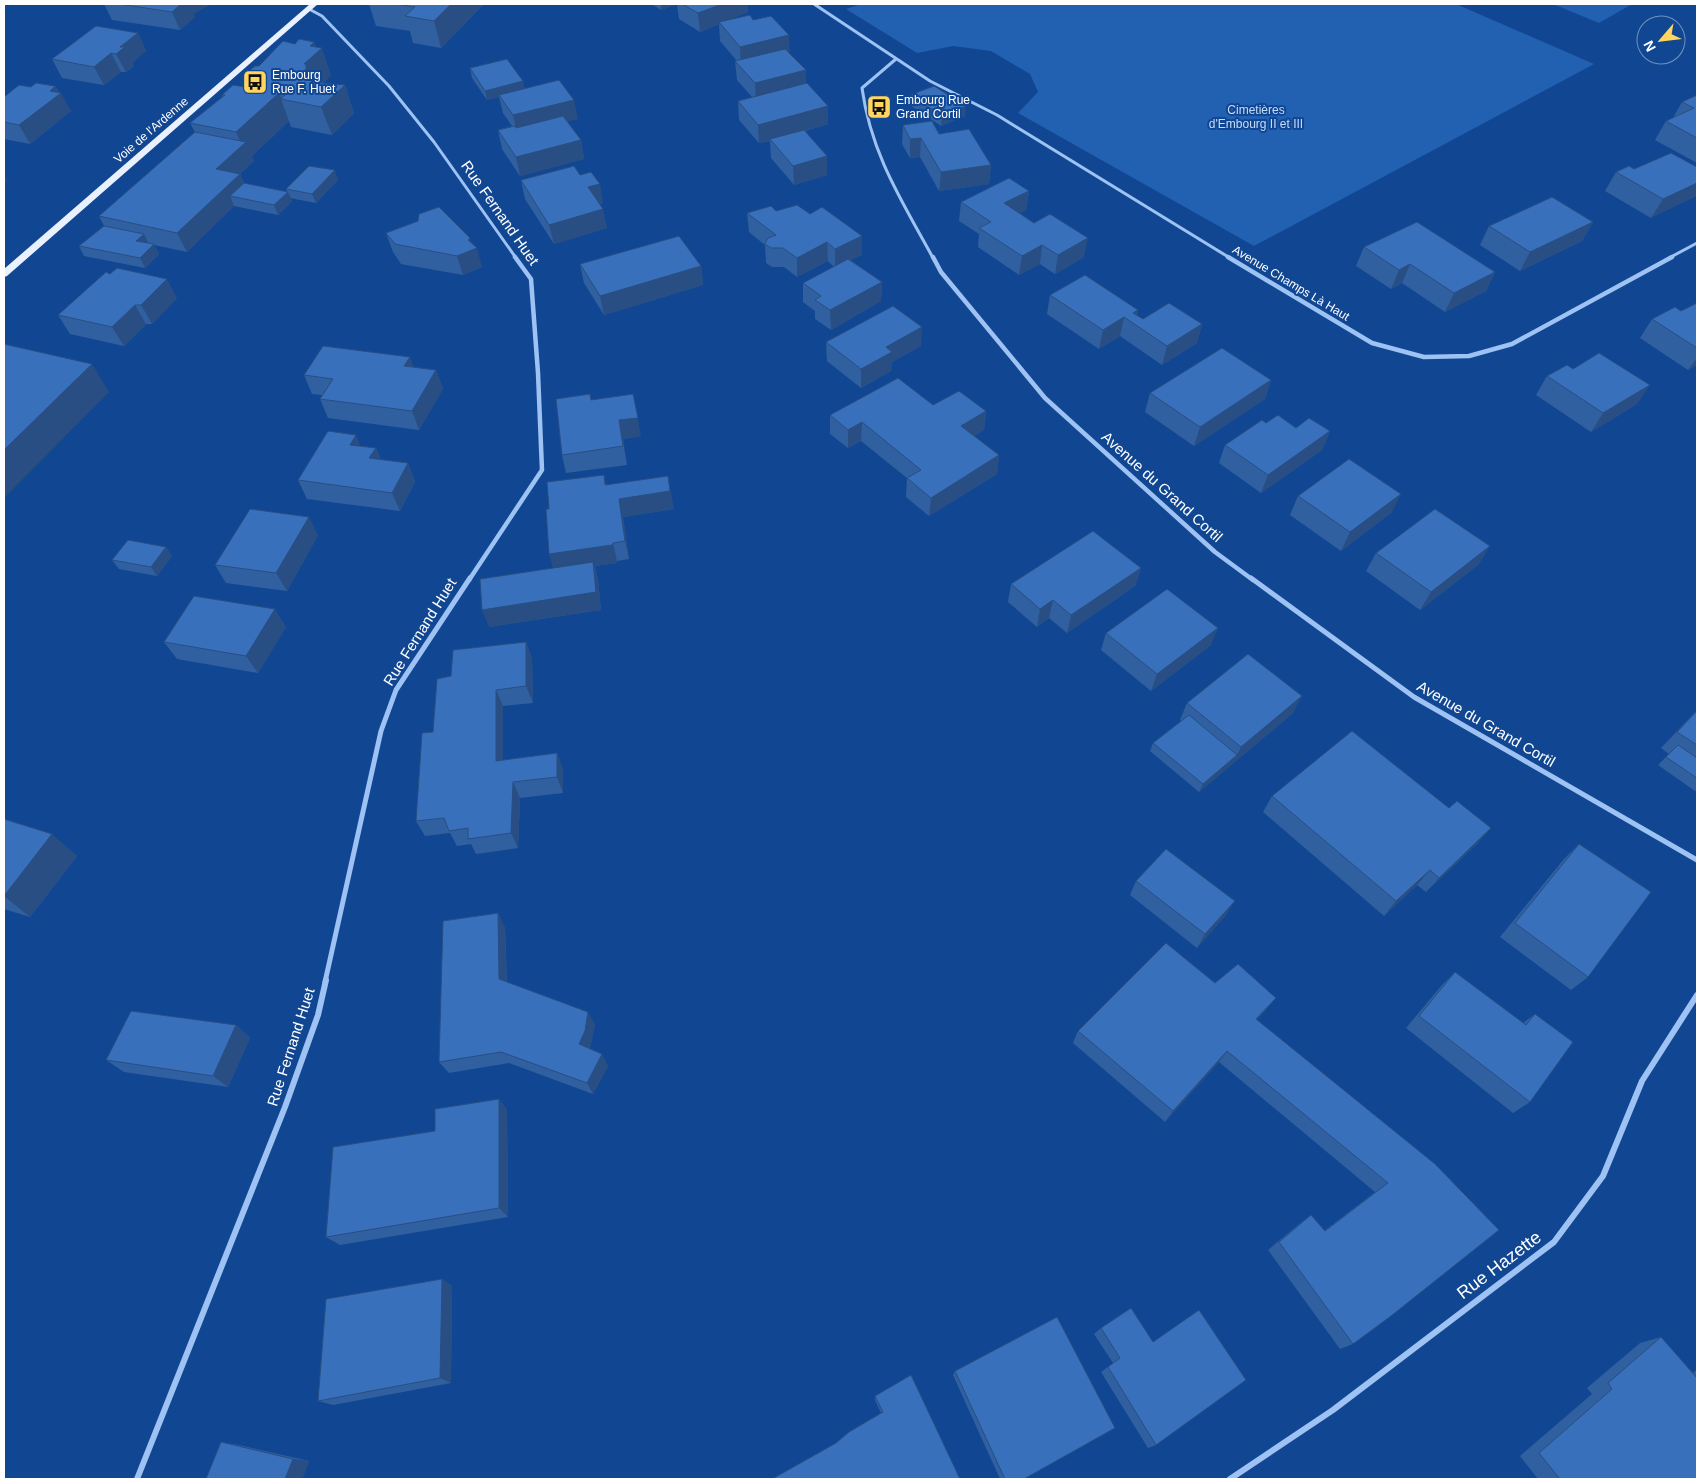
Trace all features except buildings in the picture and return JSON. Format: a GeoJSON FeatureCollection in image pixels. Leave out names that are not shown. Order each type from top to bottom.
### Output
{"type":"FeatureCollection","features":[{"type":"Feature","properties":{"kind":"main road","name":"Voie de l'Ardenne"},"geometry":{"type":"LineString","coordinates":[[4,274],[311,6]]}},
{"type":"Feature","properties":{"kind":"street"},"geometry":{"type":"LineString","coordinates":[[814,4],[896,59]]}},
{"type":"Feature","properties":{"kind":"street","name":"Rue Fernand Huet"},"geometry":{"type":"LineString","coordinates":[[137,1479],[285,1107],[318,1014],[381,731],[396,690],[542,470],[538,373],[531,279],[434,142],[389,86],[311,6]]}},
{"type":"Feature","properties":{"kind":"street","name":"Avenue Champs Là Haut"},"geometry":{"type":"LineString","coordinates":[[896,59],[930,81],[997,115],[1056,150],[1161,217],[1372,343],[1424,357],[1469,356],[1512,344],[1697,243]]}},
{"type":"Feature","properties":{"kind":"street","name":"Avenue du Grand Cortil"},"geometry":{"type":"LineString","coordinates":[[896,59],[862,88],[866,117],[886,173],[940,272],[1045,398],[1215,552],[1414,697],[1697,860]]}},
{"type":"Feature","properties":{"kind":"street","name":"Rue Hazette"},"geometry":{"type":"LineString","coordinates":[[1230,1479],[1333,1410],[1554,1242],[1603,1176],[1642,1081],[1697,995]]}},
{"type":"Feature","properties":{"kind":"green space","name":"Cimetières d'Embourg II et III"},"geometry":{"type":"Polygon","coordinates":[[[861,4],[1456,4],[1594,64],[1254,246],[1018,113],[1038,92],[1030,74],[991,51],[953,46],[917,53],[846,9],[861,4]]]}},
{"type":"Feature","properties":{"kind":"green space"},"geometry":{"type":"Polygon","coordinates":[[[1553,4],[1632,4],[1599,23],[1553,4]]]}},
{"type":"Feature","properties":{"kind":"place","name":"Embourg Rue F. Huet"},"geometry":{"type":"Point","coordinates":[255,82]}},
{"type":"Feature","properties":{"kind":"place","name":"Embourg Rue Grand Cortil"},"geometry":{"type":"Point","coordinates":[879,107]}}]}
